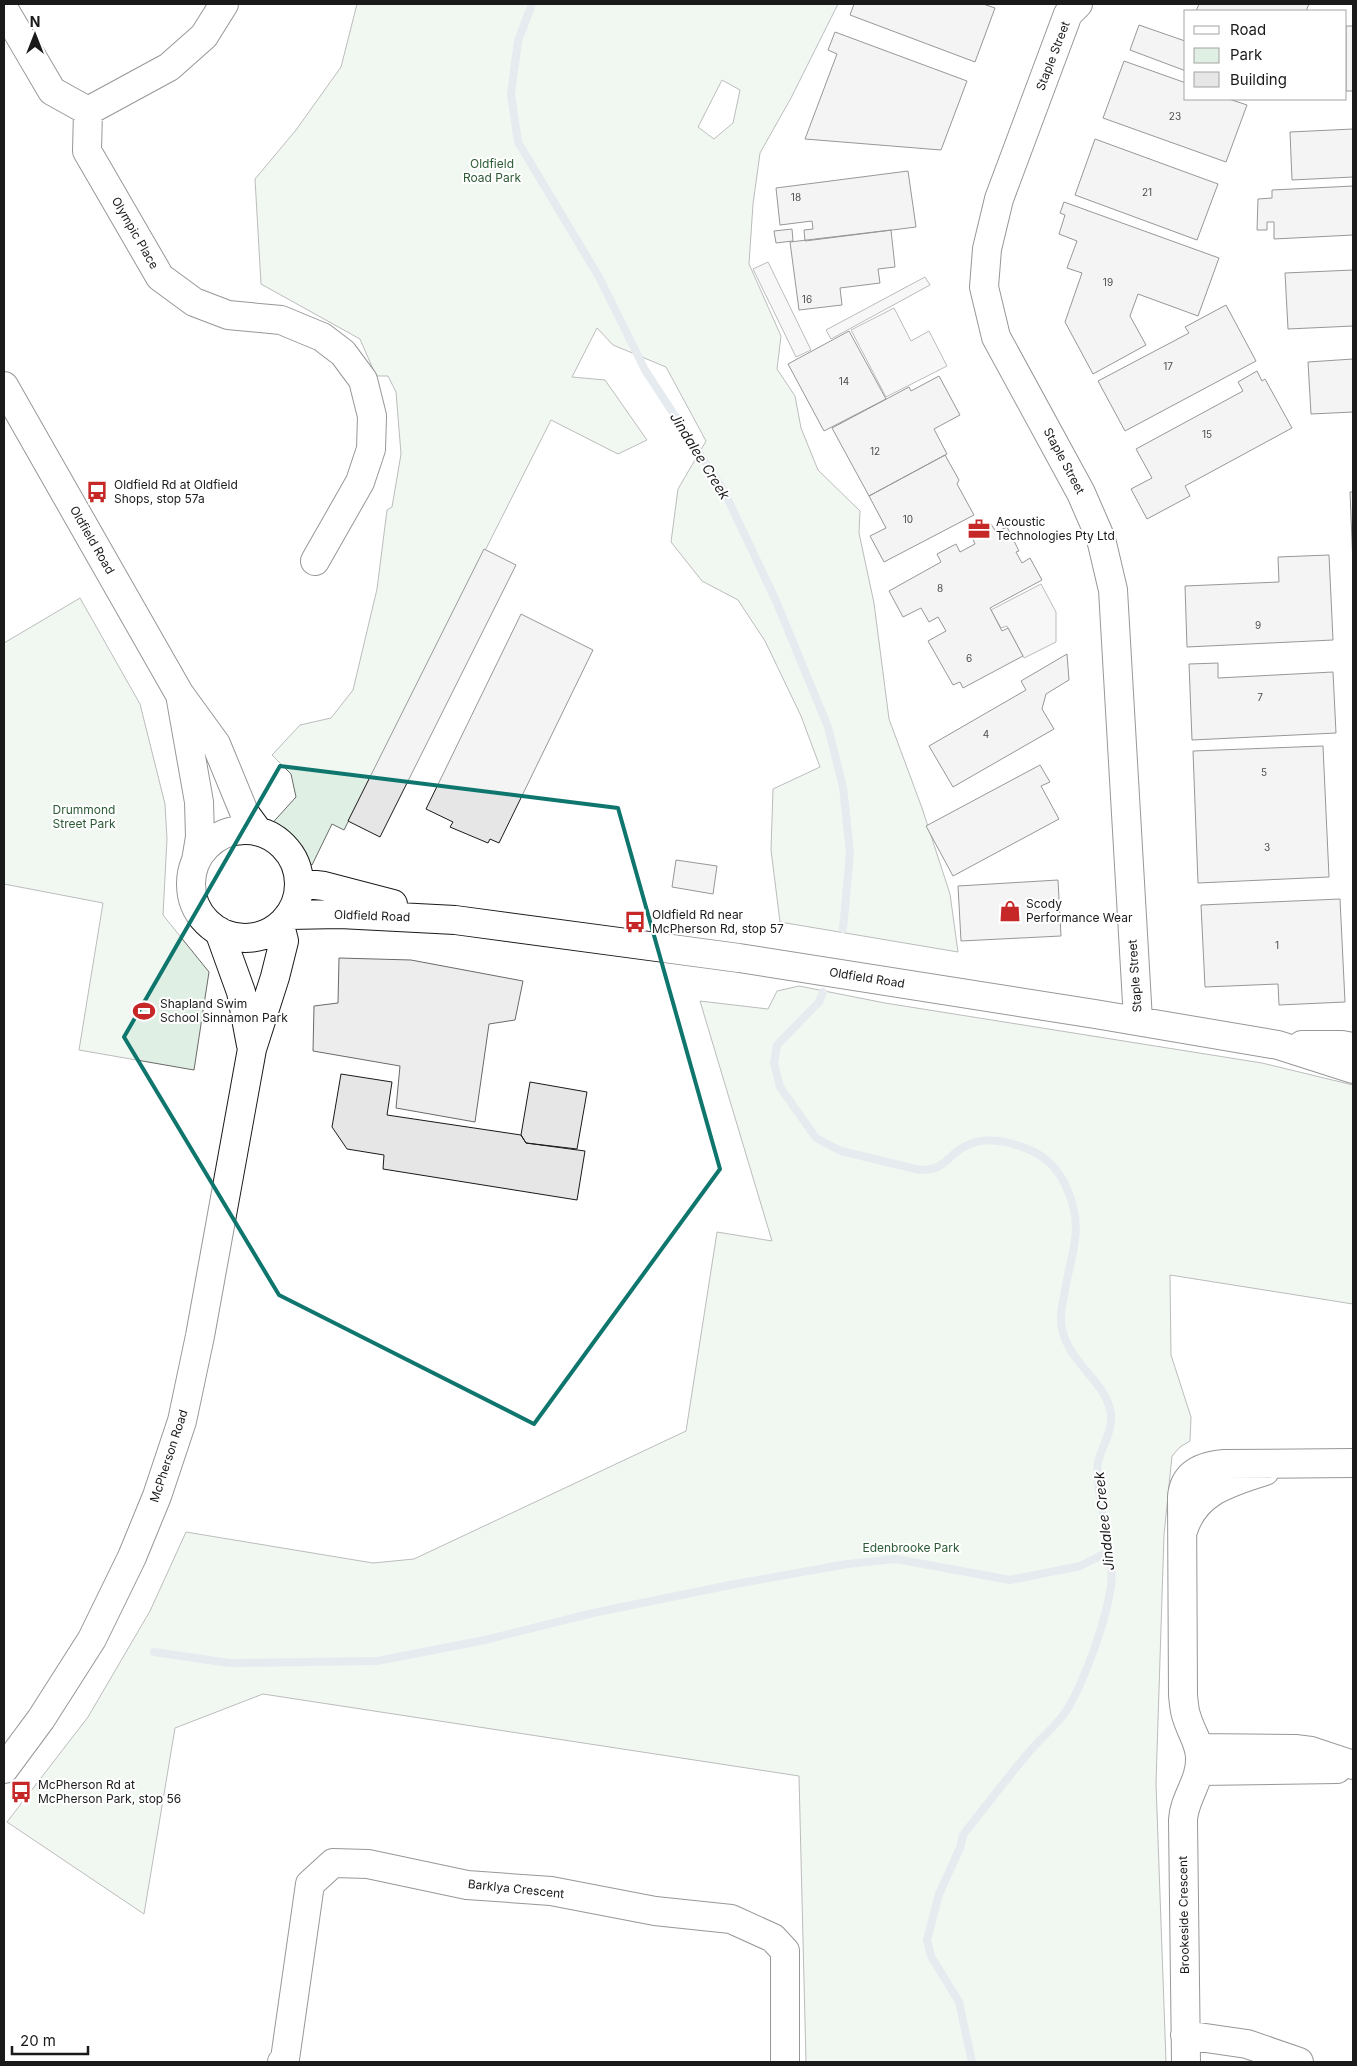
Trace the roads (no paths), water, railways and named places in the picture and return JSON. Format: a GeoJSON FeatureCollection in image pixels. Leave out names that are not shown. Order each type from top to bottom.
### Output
{"type":"FeatureCollection","features":[{"type":"Feature","properties":{"kind":"street"},"geometry":{"type":"LineString","coordinates":[[4,9],[52,91],[88,111],[169,67],[204,36],[224,4]]}},
{"type":"Feature","properties":{"kind":"street","name":"Staple Street"},"geometry":{"type":"LineString","coordinates":[[1072,7],[999,199],[987,249],[984,287],[996,337],[1081,493],[1102,539],[1113,590],[1138,1020]]}},
{"type":"Feature","properties":{"kind":"street","name":"Olympic Place"},"geometry":{"type":"LineString","coordinates":[[88,111],[87,151],[160,277],[194,302],[228,315],[281,320],[322,337],[343,353],[363,380],[372,416],[371,449],[360,482],[315,561]]}},
{"type":"Feature","properties":{"kind":"street","name":"Oldfield Road"},"geometry":{"type":"LineString","coordinates":[[4,386],[180,693],[216,744],[244,812],[258,831]]}},
{"type":"Feature","properties":{"kind":"street","name":"Oldfield Road"},"geometry":{"type":"LineString","coordinates":[[180,693],[199,802],[200,838],[196,861]]}},
{"type":"Feature","properties":{"kind":"street"},"geometry":{"type":"LineString","coordinates":[[239,830],[258,831],[274,838],[288,850],[296,865],[299,883],[297,900],[285,920],[266,933],[251,937],[234,937],[219,931],[206,921],[196,908],[191,884],[191,876],[196,861],[206,846],[222,835],[239,830]]}},
{"type":"Feature","properties":{"kind":"street","name":"Oldfield Road"},"geometry":{"type":"LineString","coordinates":[[299,883],[324,886],[455,920]]}},
{"type":"Feature","properties":{"kind":"street","name":"Oldfield Road"},"geometry":{"type":"LineString","coordinates":[[285,920],[340,914],[455,920],[739,958],[1138,1020],[1278,1045],[1353,1069]]}},
{"type":"Feature","properties":{"kind":"street"},"geometry":{"type":"LineString","coordinates":[[252,1049],[276,977],[284,941],[285,920]]}},
{"type":"Feature","properties":{"kind":"street"},"geometry":{"type":"LineString","coordinates":[[219,931],[241,992],[252,1049]]}},
{"type":"Feature","properties":{"kind":"street","name":"Oldfield Road"},"geometry":{"type":"LineString","coordinates":[[1278,1045],[1342,1045],[1353,1047]]}},
{"type":"Feature","properties":{"kind":"street","name":"McPherson Road"},"geometry":{"type":"LineString","coordinates":[[4,1770],[41,1719],[92,1639],[132,1557],[158,1496],[182,1421],[200,1336],[252,1049]]}},
{"type":"Feature","properties":{"kind":"street"},"geometry":{"type":"LineString","coordinates":[[1199,1759],[1187,1719],[1183,1695],[1182,1492],[1186,1480],[1195,1472],[1209,1466],[1224,1464],[1353,1464]]}},
{"type":"Feature","properties":{"kind":"street"},"geometry":{"type":"LineString","coordinates":[[1199,1759],[1295,1749],[1318,1753],[1353,1765]]}},
{"type":"Feature","properties":{"kind":"street"},"geometry":{"type":"LineString","coordinates":[[1199,1759],[1295,1769],[1353,1770]]}},
{"type":"Feature","properties":{"kind":"street","name":"Brookeside Crescent"},"geometry":{"type":"LineString","coordinates":[[1186,2062],[1183,1813],[1199,1759]]}},
{"type":"Feature","properties":{"kind":"street","name":"Barklya Crescent"},"geometry":{"type":"LineString","coordinates":[[285,2061],[310,1884],[333,1863],[368,1864],[467,1885],[551,1891],[655,1910],[731,1919],[759,1931],[772,1938],[785,1951],[785,2062]]}},
{"type":"Feature","properties":{"kind":"street"},"geometry":{"type":"LineString","coordinates":[[1185,2035],[1247,2044],[1299,2062]]}},
{"type":"Feature","properties":{"kind":"waterway","name":"Jindalee Creek"},"geometry":{"type":"LineString","coordinates":[[532,4],[518,41],[511,94],[518,142],[599,277],[645,370],[724,491],[776,601],[828,727],[843,787],[850,853],[843,929]]}},
{"type":"Feature","properties":{"kind":"waterway","name":"Jindalee Creek"},"geometry":{"type":"LineString","coordinates":[[823,992],[819,1002],[777,1045],[774,1063],[780,1087],[816,1138],[841,1151],[920,1170],[931,1169],[943,1164],[954,1154],[972,1143],[990,1140],[1000,1141],[1037,1153],[1058,1172],[1073,1206],[1076,1231],[1061,1313],[1063,1333],[1068,1346],[1101,1390],[1111,1414],[1110,1426],[1098,1462],[1098,1468],[1099,1492],[1112,1574],[1105,1615],[1094,1648],[1082,1681],[1064,1714],[1021,1761],[963,1835],[960,1848],[939,1894],[927,1940],[931,1956],[959,2002],[972,2062]]}},
{"type":"Feature","properties":{"kind":"waterway"},"geometry":{"type":"LineString","coordinates":[[154,1652],[229,1663],[377,1661],[485,1640],[593,1613],[730,1585],[847,1564],[896,1559],[1010,1580],[1080,1566],[1108,1552]]}},
{"type":"Feature","properties":{"kind":"place","name":"Oldfield Rd at Oldfield Shops, stop 57a"},"geometry":{"type":"Point","coordinates":[97,492]}},
{"type":"Feature","properties":{"kind":"place","name":"Acoustic Technologies Pty Ltd"},"geometry":{"type":"Point","coordinates":[979,529]}},
{"type":"Feature","properties":{"kind":"place","name":"Scody Performance Wear"},"geometry":{"type":"Point","coordinates":[1010,911]}},
{"type":"Feature","properties":{"kind":"place","name":"Oldfield Rd near McPherson Rd, stop 57"},"geometry":{"type":"Point","coordinates":[635,922]}},
{"type":"Feature","properties":{"kind":"place","name":"Shapland Swim School Sinnamon Park"},"geometry":{"type":"Point","coordinates":[144,1011]}},
{"type":"Feature","properties":{"kind":"place","name":"McPherson Rd at McPherson Park, stop 56"},"geometry":{"type":"Point","coordinates":[21,1792]}},
{"type":"Feature","properties":{"kind":"park label","name":"Oldfield Road Park"},"geometry":{"type":"Point","coordinates":[492,171]}},
{"type":"Feature","properties":{"kind":"park label","name":"Drummond Street Park"},"geometry":{"type":"Point","coordinates":[84,817]}},
{"type":"Feature","properties":{"kind":"park label","name":"Edenbrooke Park"},"geometry":{"type":"Point","coordinates":[911,1548]}}]}
